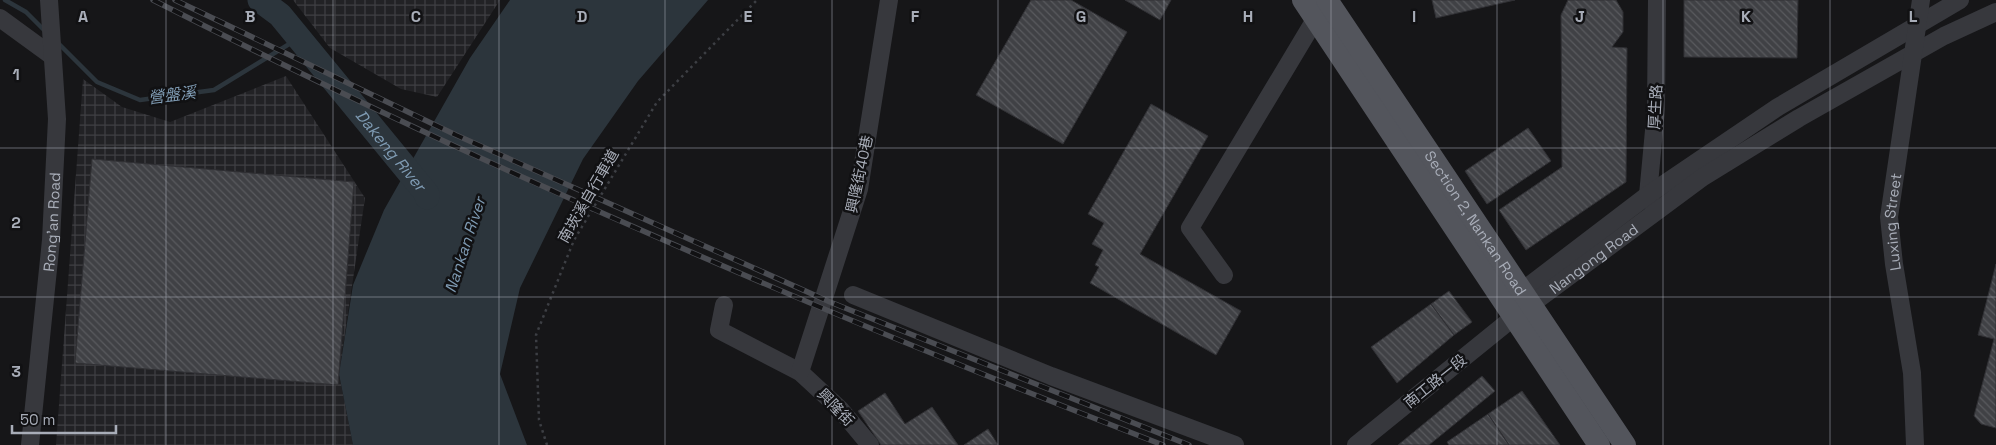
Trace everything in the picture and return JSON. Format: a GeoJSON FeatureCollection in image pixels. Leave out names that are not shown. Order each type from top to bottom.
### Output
{"type":"FeatureCollection","features":[{"type":"Feature","properties":{"kind":"main road","name":"Section 2, Nankan Road"},"geometry":{"type":"LineString","coordinates":[[1315,6],[1522,304],[1625,445]]}},
{"type":"Feature","properties":{"kind":"main road","name":"Section 2, Nankan Road"},"geometry":{"type":"LineString","coordinates":[[1522,304],[1599,445]]}},
{"type":"Feature","properties":{"kind":"street","name":"Rong'an Road"},"geometry":{"type":"LineString","coordinates":[[30,445],[51,240],[57,119],[49,0]]}},
{"type":"Feature","properties":{"kind":"street","name":"興隆街40巷"},"geometry":{"type":"LineString","coordinates":[[800,372],[859,189],[889,0]]}},
{"type":"Feature","properties":{"kind":"street","name":"厚生路"},"geometry":{"type":"LineString","coordinates":[[1648,195],[1656,109],[1657,0]]}},
{"type":"Feature","properties":{"kind":"street","name":"Luxing Street"},"geometry":{"type":"LineString","coordinates":[[1915,445],[1912,373],[1894,264],[1889,217],[1921,0]]}},
{"type":"Feature","properties":{"kind":"street","name":"Nangong Road"},"geometry":{"type":"LineString","coordinates":[[1522,304],[1648,195],[1778,107],[1960,0]]}},
{"type":"Feature","properties":{"kind":"street"},"geometry":{"type":"LineString","coordinates":[[1224,276],[1190,228],[1315,6]]}},
{"type":"Feature","properties":{"kind":"street","name":"Nangong Road"},"geometry":{"type":"LineString","coordinates":[[1522,304],[1703,178],[1799,118],[1944,36],[1996,12]]}},
{"type":"Feature","properties":{"kind":"street"},"geometry":{"type":"LineString","coordinates":[[0,18],[52,52]]}},
{"type":"Feature","properties":{"kind":"street"},"geometry":{"type":"LineString","coordinates":[[1648,195],[1656,211]]}},
{"type":"Feature","properties":{"kind":"street"},"geometry":{"type":"LineString","coordinates":[[853,295],[1051,376],[1235,445]]}},
{"type":"Feature","properties":{"kind":"street","name":"興隆街"},"geometry":{"type":"LineString","coordinates":[[724,304],[719,330],[800,372],[840,409],[870,445]]}},
{"type":"Feature","properties":{"kind":"street","name":"南工路一段"},"geometry":{"type":"LineString","coordinates":[[1356,445],[1522,304]]}},
{"type":"Feature","properties":{"kind":"path","name":"南崁溪自行車道"},"geometry":{"type":"LineString","coordinates":[[547,445],[539,420],[536,335],[574,240],[657,102],[757,0]]}},
{"type":"Feature","properties":{"kind":"shaded area"},"geometry":{"type":"Polygon","coordinates":[[[293,0],[500,0],[437,97],[401,89],[330,48],[293,0]]]}},
{"type":"Feature","properties":{"kind":"shaded area"},"geometry":{"type":"Polygon","coordinates":[[[286,76],[365,198],[339,374],[353,445],[56,445],[83,79],[122,107],[170,122],[286,76]]]}},
{"type":"Feature","properties":{"kind":"water","name":"Nankan River"},"geometry":{"type":"Polygon","coordinates":[[[510,0],[708,0],[638,81],[583,159],[520,288],[500,374],[527,445],[353,445],[339,374],[353,285],[384,210],[470,58],[510,0]]]}},
{"type":"Feature","properties":{"kind":"building"},"geometry":{"type":"Polygon","coordinates":[[[1031,0],[1071,0],[1127,32],[1063,144],[976,95],[1031,0]]]}},
{"type":"Feature","properties":{"kind":"building"},"geometry":{"type":"Polygon","coordinates":[[[1125,0],[1171,0],[1160,20],[1125,0]]]}},
{"type":"Feature","properties":{"kind":"building"},"geometry":{"type":"Polygon","coordinates":[[[1432,0],[1515,0],[1436,18],[1432,0]]]}},
{"type":"Feature","properties":{"kind":"building"},"geometry":{"type":"Polygon","coordinates":[[[1568,0],[1616,0],[1623,12],[1623,32],[1612,47],[1627,48],[1626,182],[1526,250],[1499,210],[1562,167],[1561,15],[1568,0]]]}},
{"type":"Feature","properties":{"kind":"building"},"geometry":{"type":"Polygon","coordinates":[[[1684,0],[1798,0],[1797,58],[1684,57],[1684,0]]]}},
{"type":"Feature","properties":{"kind":"building"},"geometry":{"type":"Polygon","coordinates":[[[1151,104],[1208,136],[1140,254],[1241,311],[1216,355],[1090,283],[1099,267],[1095,265],[1103,250],[1092,244],[1104,223],[1088,214],[1151,104]]]}},
{"type":"Feature","properties":{"kind":"building"},"geometry":{"type":"Polygon","coordinates":[[[1528,128],[1551,161],[1487,204],[1465,171],[1528,128]]]}},
{"type":"Feature","properties":{"kind":"building"},"geometry":{"type":"Polygon","coordinates":[[[92,159],[354,182],[338,385],[75,363],[92,159]]]}},
{"type":"Feature","properties":{"kind":"building"},"geometry":{"type":"Polygon","coordinates":[[[1996,264],[1996,428],[1981,424],[1974,416],[1994,339],[1978,335],[1996,264]]]}},
{"type":"Feature","properties":{"kind":"building"},"geometry":{"type":"Polygon","coordinates":[[[1449,291],[1472,322],[1454,335],[1431,304],[1449,291]]]}},
{"type":"Feature","properties":{"kind":"building"},"geometry":{"type":"Polygon","coordinates":[[[1431,304],[1454,335],[1397,383],[1371,347],[1431,304]]]}},
{"type":"Feature","properties":{"kind":"building"},"geometry":{"type":"Polygon","coordinates":[[[1482,376],[1495,391],[1429,445],[1398,445],[1482,376]]]}},
{"type":"Feature","properties":{"kind":"building"},"geometry":{"type":"Polygon","coordinates":[[[1522,391],[1560,445],[1509,445],[1488,414],[1522,391]]]}},
{"type":"Feature","properties":{"kind":"building"},"geometry":{"type":"Polygon","coordinates":[[[885,393],[905,424],[932,407],[958,445],[881,445],[858,411],[885,393]]]}},
{"type":"Feature","properties":{"kind":"building"},"geometry":{"type":"Polygon","coordinates":[[[1488,414],[1509,445],[1449,445],[1447,442],[1488,414]]]}},
{"type":"Feature","properties":{"kind":"building"},"geometry":{"type":"Polygon","coordinates":[[[988,429],[998,445],[964,445],[988,429]]]}},
{"type":"Feature","properties":{"kind":"waterway","name":"營盤溪"},"geometry":{"type":"LineString","coordinates":[[5,0],[26,12],[45,31]]}},
{"type":"Feature","properties":{"kind":"waterway","name":"Dakeng River"},"geometry":{"type":"LineString","coordinates":[[260,0],[280,15],[427,194],[427,197]]}},
{"type":"Feature","properties":{"kind":"waterway","name":"營盤溪"},"geometry":{"type":"LineString","coordinates":[[58,43],[97,82],[140,100],[214,90],[299,38]]}},
{"type":"Feature","properties":{"kind":"railway"},"geometry":{"type":"LineString","coordinates":[[153,0],[401,121],[652,235],[907,343],[1163,445]]}},
{"type":"Feature","properties":{"kind":"railway"},"geometry":{"type":"LineString","coordinates":[[175,0],[456,135],[830,302],[1189,445]]}}]}
